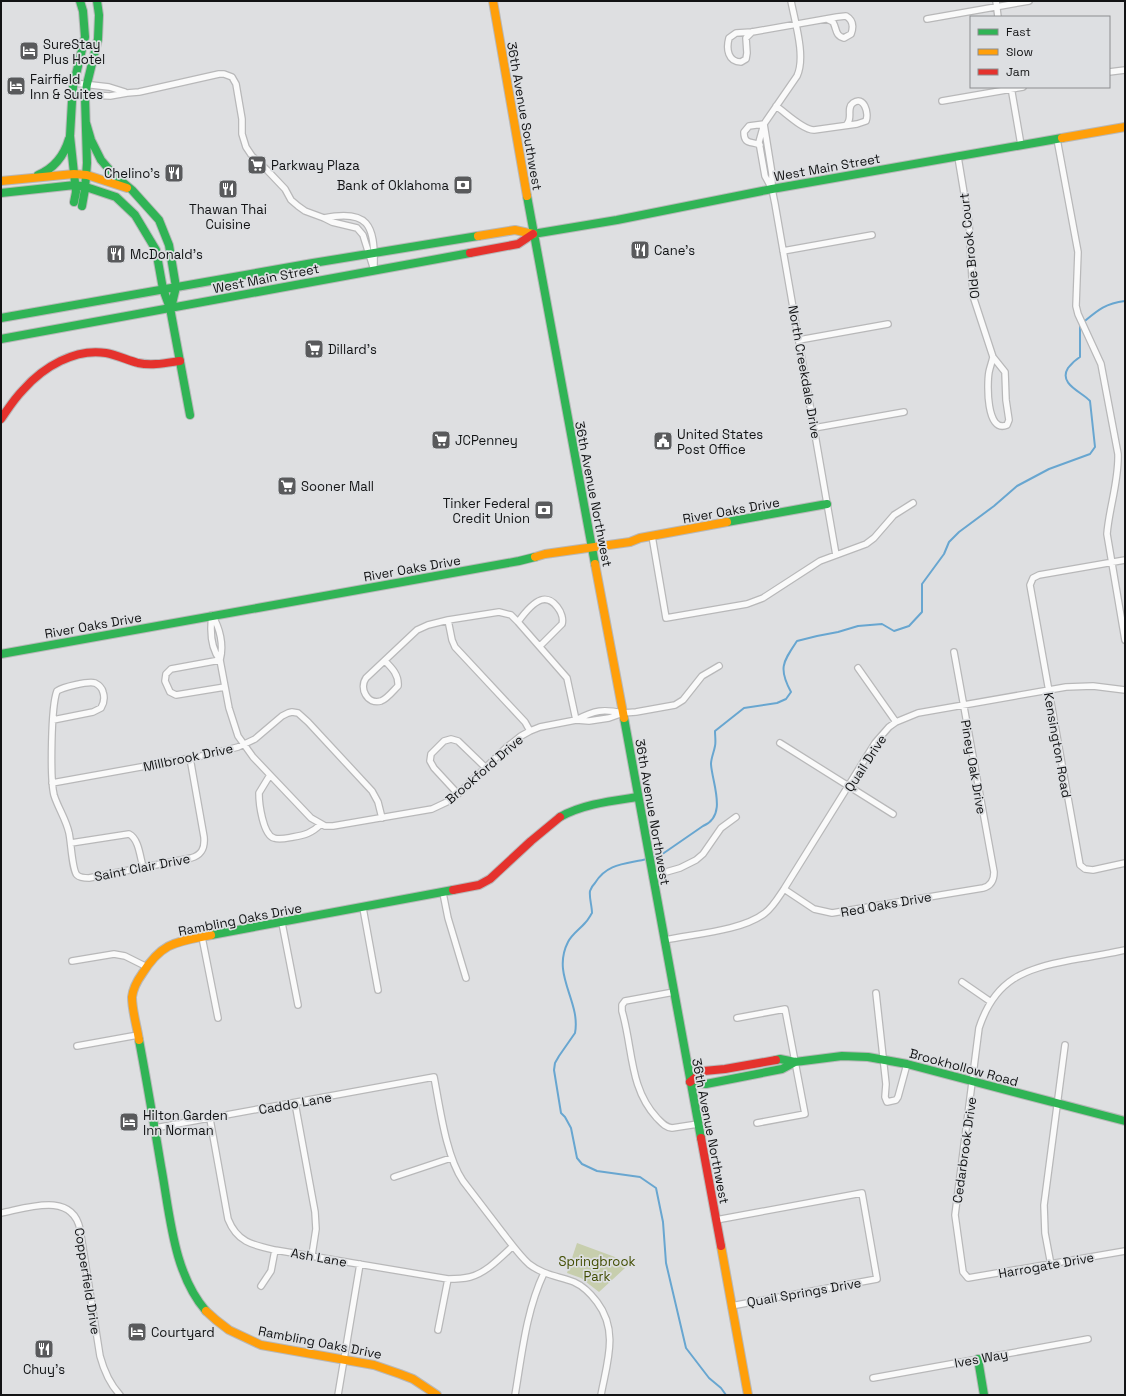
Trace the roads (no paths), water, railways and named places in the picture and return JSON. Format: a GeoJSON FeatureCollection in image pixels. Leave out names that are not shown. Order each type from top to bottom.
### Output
{"type":"FeatureCollection","features":[{"type":"Feature","properties":{"kind":"main road"},"geometry":{"type":"LineString","coordinates":[[28,179],[43,174],[56,164],[68,146],[70,136],[72,94],[85,37],[83,10],[80,1]]}},
{"type":"Feature","properties":{"kind":"main road"},"geometry":{"type":"LineString","coordinates":[[82,206],[87,175],[86,96],[90,72],[98,46],[100,21],[97,1]]}},
{"type":"Feature","properties":{"kind":"main road","name":"36th Avenue Southwest"},"geometry":{"type":"LineString","coordinates":[[493,1],[533,234]]}},
{"type":"Feature","properties":{"kind":"main road"},"geometry":{"type":"LineString","coordinates":[[86,123],[91,140],[101,160],[114,175],[132,190],[159,220],[169,245],[176,287],[170,308]]}},
{"type":"Feature","properties":{"kind":"main road","name":"West Main Street"},"geometry":{"type":"LineString","coordinates":[[1,318],[163,289],[515,230],[533,234],[617,220],[772,189],[1125,127]]}},
{"type":"Feature","properties":{"kind":"main road"},"geometry":{"type":"LineString","coordinates":[[70,136],[75,186],[74,202]]}},
{"type":"Feature","properties":{"kind":"main road"},"geometry":{"type":"LineString","coordinates":[[1,182],[74,174],[87,175],[132,190]]}},
{"type":"Feature","properties":{"kind":"main road"},"geometry":{"type":"LineString","coordinates":[[1,193],[75,186],[86,187],[116,197],[135,215],[156,250],[163,289],[170,308],[190,415]]}},
{"type":"Feature","properties":{"kind":"main road","name":"West Main Street"},"geometry":{"type":"LineString","coordinates":[[1,339],[518,244],[533,234]]}},
{"type":"Feature","properties":{"kind":"main road","name":"36th Avenue Northwest"},"geometry":{"type":"LineString","coordinates":[[533,234],[623,713],[748,1395]]}},
{"type":"Feature","properties":{"kind":"main road"},"geometry":{"type":"LineString","coordinates":[[1,419],[31,381],[49,368],[70,358],[89,353],[104,353],[138,363],[152,365],[180,361]]}},
{"type":"Feature","properties":{"kind":"main road","name":"River Oaks Drive"},"geometry":{"type":"LineString","coordinates":[[1,654],[505,563],[546,554],[630,542],[652,536],[827,504]]}},
{"type":"Feature","properties":{"kind":"main road","name":"Rambling Oaks Drive"},"geometry":{"type":"LineString","coordinates":[[438,1395],[405,1374],[390,1368],[261,1345],[234,1334],[217,1322],[200,1304],[188,1285],[180,1264],[132,995],[147,967],[161,950],[171,944],[472,887],[484,883],[560,817],[570,812],[602,802],[638,796]]}},
{"type":"Feature","properties":{"kind":"main road","name":"Brookhollow Road"},"geometry":{"type":"LineString","coordinates":[[690,1082],[704,1071],[725,1069],[780,1059],[795,1062],[842,1056],[856,1056],[907,1064],[1125,1121]]}},
{"type":"Feature","properties":{"kind":"main road","name":"Brookhollow Road"},"geometry":{"type":"LineString","coordinates":[[690,1082],[706,1084],[782,1069],[795,1062]]}},
{"type":"Feature","properties":{"kind":"main road"},"geometry":{"type":"LineString","coordinates":[[978,1359],[984,1395]]}},
{"type":"Feature","properties":{"kind":"street"},"geometry":{"type":"LineString","coordinates":[[772,189],[765,176],[760,145],[764,124],[798,76],[800,68],[801,59],[791,1]]}},
{"type":"Feature","properties":{"kind":"street"},"geometry":{"type":"LineString","coordinates":[[927,19],[996,4],[1029,1]]}},
{"type":"Feature","properties":{"kind":"street"},"geometry":{"type":"LineString","coordinates":[[996,4],[998,16]]}},
{"type":"Feature","properties":{"kind":"street"},"geometry":{"type":"LineString","coordinates":[[752,32],[747,35],[746,38],[746,59],[741,62],[731,59],[728,42],[729,38],[736,33],[752,32],[795,25],[827,19],[846,16],[852,22],[852,34],[844,38],[840,37],[836,32],[833,22],[827,19]]}},
{"type":"Feature","properties":{"kind":"street"},"geometry":{"type":"LineString","coordinates":[[1110,72],[1125,70]]}},
{"type":"Feature","properties":{"kind":"street"},"geometry":{"type":"LineString","coordinates":[[72,94],[86,96],[110,96],[159,89],[219,74],[232,77],[236,84],[242,119],[242,134],[248,152],[285,189],[290,200],[305,211],[332,222],[357,228],[363,235],[372,254]]}},
{"type":"Feature","properties":{"kind":"street"},"geometry":{"type":"LineString","coordinates":[[74,83],[109,87],[127,93]]}},
{"type":"Feature","properties":{"kind":"street"},"geometry":{"type":"LineString","coordinates":[[942,101],[1011,88],[1021,145]]}},
{"type":"Feature","properties":{"kind":"street"},"geometry":{"type":"LineString","coordinates":[[776,106],[801,125],[811,130],[847,124],[857,124],[866,121],[868,116],[866,107],[862,103],[856,102],[851,104],[851,119],[847,124]]}},
{"type":"Feature","properties":{"kind":"street"},"geometry":{"type":"LineString","coordinates":[[760,145],[752,144],[746,140],[744,132],[749,126],[764,124]]}},
{"type":"Feature","properties":{"kind":"street"},"geometry":{"type":"LineString","coordinates":[[764,124],[772,174],[772,189]]}},
{"type":"Feature","properties":{"kind":"street"},"geometry":{"type":"LineString","coordinates":[[1057,139],[1078,252],[1075,300],[1078,314],[1097,353],[1102,369],[1118,454],[1118,469],[1107,534],[1125,640]]}},
{"type":"Feature","properties":{"kind":"street","name":"Olde Brook Court"},"geometry":{"type":"LineString","coordinates":[[958,157],[969,223],[973,296],[993,356],[1005,372],[1006,400],[1009,420],[1007,425],[1000,427],[995,423],[989,402],[989,373],[993,356]]}},
{"type":"Feature","properties":{"kind":"street","name":"North Creekdale Drive"},"geometry":{"type":"LineString","coordinates":[[772,189],[836,555]]}},
{"type":"Feature","properties":{"kind":"street"},"geometry":{"type":"LineString","coordinates":[[324,218],[339,215],[353,216],[362,218],[368,224],[374,240],[372,254],[374,270]]}},
{"type":"Feature","properties":{"kind":"street"},"geometry":{"type":"LineString","coordinates":[[783,251],[872,235]]}},
{"type":"Feature","properties":{"kind":"street"},"geometry":{"type":"LineString","coordinates":[[799,340],[888,324]]}},
{"type":"Feature","properties":{"kind":"street"},"geometry":{"type":"LineString","coordinates":[[814,428],[904,412]]}},
{"type":"Feature","properties":{"kind":"street"},"geometry":{"type":"LineString","coordinates":[[652,536],[666,618],[756,601],[773,593],[820,561],[871,542],[894,515],[913,503]]}},
{"type":"Feature","properties":{"kind":"street"},"geometry":{"type":"LineString","coordinates":[[1111,562],[1125,560]]}},
{"type":"Feature","properties":{"kind":"street","name":"Kensington Road"},"geometry":{"type":"LineString","coordinates":[[1111,562],[1043,574],[1033,578],[1030,589],[1080,865],[1085,869],[1093,870],[1125,863]]}},
{"type":"Feature","properties":{"kind":"street"},"geometry":{"type":"LineString","coordinates":[[518,622],[523,615],[539,600],[549,601],[559,609],[563,618],[562,624],[540,646]]}},
{"type":"Feature","properties":{"kind":"street"},"geometry":{"type":"LineString","coordinates":[[385,661],[396,675],[398,679],[398,686],[383,700],[372,700],[365,694],[363,690],[363,683],[385,661],[412,635],[424,626],[448,620],[499,612],[507,613],[518,622],[568,678],[576,720]]}},
{"type":"Feature","properties":{"kind":"street"},"geometry":{"type":"LineString","coordinates":[[212,615],[210,629],[211,635],[215,653],[220,660],[228,708],[238,736],[253,757],[311,818],[320,824],[311,832],[280,839],[273,838],[265,830],[259,793],[270,775]]}},
{"type":"Feature","properties":{"kind":"street"},"geometry":{"type":"LineString","coordinates":[[448,620],[455,647],[525,722],[530,731]]}},
{"type":"Feature","properties":{"kind":"street","name":"Piney Oak Drive"},"geometry":{"type":"LineString","coordinates":[[954,652],[994,872],[992,882]]}},
{"type":"Feature","properties":{"kind":"street"},"geometry":{"type":"LineString","coordinates":[[220,660],[171,669],[167,671],[165,681],[170,692],[176,695],[225,687]]}},
{"type":"Feature","properties":{"kind":"street","name":"Brookford Drive"},"geometry":{"type":"LineString","coordinates":[[320,824],[324,826],[333,826],[432,809],[449,801],[458,794],[516,740],[530,731],[540,727],[576,720],[588,714],[607,710],[623,713],[662,708],[679,703],[702,676],[719,666]]}},
{"type":"Feature","properties":{"kind":"street"},"geometry":{"type":"LineString","coordinates":[[858,668],[896,722]]}},
{"type":"Feature","properties":{"kind":"street"},"geometry":{"type":"LineString","coordinates":[[53,720],[93,712],[101,708],[104,702],[104,697],[100,686],[89,683],[59,689],[55,698],[53,720],[52,783],[55,797],[67,825],[70,843],[129,834],[136,842],[143,867]]}},
{"type":"Feature","properties":{"kind":"street","name":"Quail Drive"},"geometry":{"type":"LineString","coordinates":[[665,940],[710,932],[752,921],[765,913],[784,890],[876,743],[889,727],[896,722],[918,713],[1048,689],[1082,686],[1125,690]]}},
{"type":"Feature","properties":{"kind":"street","name":"Millbrook Drive"},"geometry":{"type":"LineString","coordinates":[[52,783],[207,755],[244,745],[259,736],[285,714],[292,712],[298,713],[308,722],[372,791],[378,802],[382,818]]}},
{"type":"Feature","properties":{"kind":"street"},"geometry":{"type":"LineString","coordinates":[[458,794],[434,768],[430,761],[431,754],[444,741],[451,739],[458,741],[486,768]]}},
{"type":"Feature","properties":{"kind":"street"},"geometry":{"type":"LineString","coordinates":[[780,743],[893,814]]}},
{"type":"Feature","properties":{"kind":"street","name":"Saint Clair Drive"},"geometry":{"type":"LineString","coordinates":[[70,843],[75,872],[81,877],[89,878],[191,858],[200,854],[204,846],[204,837],[190,758]]}},
{"type":"Feature","properties":{"kind":"street"},"geometry":{"type":"LineString","coordinates":[[652,876],[680,868],[696,860],[703,854],[721,828],[736,817]]}},
{"type":"Feature","properties":{"kind":"street","name":"Red Oaks Drive"},"geometry":{"type":"LineString","coordinates":[[784,890],[814,909],[832,913],[983,888],[992,882]]}},
{"type":"Feature","properties":{"kind":"street"},"geometry":{"type":"LineString","coordinates":[[443,893],[448,918],[466,978]]}},
{"type":"Feature","properties":{"kind":"street"},"geometry":{"type":"LineString","coordinates":[[363,908],[378,990]]}},
{"type":"Feature","properties":{"kind":"street"},"geometry":{"type":"LineString","coordinates":[[282,923],[298,1004]]}},
{"type":"Feature","properties":{"kind":"street"},"geometry":{"type":"LineString","coordinates":[[202,937],[218,1018]]}},
{"type":"Feature","properties":{"kind":"street","name":"Cedarbrook Drive"},"geometry":{"type":"LineString","coordinates":[[968,1278],[963,1272],[955,1215],[979,1028],[986,1010],[991,1002],[1013,978],[1027,971],[1052,964],[1125,950]]}},
{"type":"Feature","properties":{"kind":"street"},"geometry":{"type":"LineString","coordinates":[[72,961],[114,954],[125,956],[147,967]]}},
{"type":"Feature","properties":{"kind":"street"},"geometry":{"type":"LineString","coordinates":[[962,982],[991,1002]]}},
{"type":"Feature","properties":{"kind":"street"},"geometry":{"type":"LineString","coordinates":[[674,992],[625,1001],[622,1005],[622,1011],[637,1086],[645,1103],[654,1115],[668,1128],[698,1124]]}},
{"type":"Feature","properties":{"kind":"street"},"geometry":{"type":"LineString","coordinates":[[876,993],[886,1097],[888,1102],[896,1100],[898,1097],[907,1064]]}},
{"type":"Feature","properties":{"kind":"street"},"geometry":{"type":"LineString","coordinates":[[737,1018],[785,1009],[805,1114],[757,1123]]}},
{"type":"Feature","properties":{"kind":"street"},"geometry":{"type":"LineString","coordinates":[[77,1046],[138,1035]]}},
{"type":"Feature","properties":{"kind":"street"},"geometry":{"type":"LineString","coordinates":[[1050,1264],[1045,1233],[1044,1205],[1065,1045]]}},
{"type":"Feature","properties":{"kind":"street","name":"Caddo Lane"},"geometry":{"type":"LineString","coordinates":[[155,1128],[434,1078],[451,1158]]}},
{"type":"Feature","properties":{"kind":"street"},"geometry":{"type":"LineString","coordinates":[[295,1103],[315,1212],[316,1229],[312,1255]]}},
{"type":"Feature","properties":{"kind":"street","name":"Ash Lane"},"geometry":{"type":"LineString","coordinates":[[210,1119],[225,1206],[230,1224],[234,1231],[244,1241],[259,1247],[275,1250],[448,1279],[476,1275],[513,1246]]}},
{"type":"Feature","properties":{"kind":"street"},"geometry":{"type":"LineString","coordinates":[[394,1177],[451,1158],[463,1181],[513,1246],[528,1262],[544,1273],[574,1282],[598,1303],[607,1320],[610,1331],[610,1341],[602,1395]]}},
{"type":"Feature","properties":{"kind":"street","name":"Quail Springs Drive"},"geometry":{"type":"LineString","coordinates":[[716,1220],[862,1193],[876,1279],[731,1306]]}},
{"type":"Feature","properties":{"kind":"street","name":"Copperfield Drive"},"geometry":{"type":"LineString","coordinates":[[1,1213],[56,1205],[68,1209],[76,1218],[80,1229],[100,1356],[105,1372],[120,1395]]}},
{"type":"Feature","properties":{"kind":"street"},"geometry":{"type":"LineString","coordinates":[[261,1286],[271,1271],[275,1250]]}},
{"type":"Feature","properties":{"kind":"street","name":"Harrogate Drive"},"geometry":{"type":"LineString","coordinates":[[968,1278],[1125,1251]]}},
{"type":"Feature","properties":{"kind":"street"},"geometry":{"type":"LineString","coordinates":[[338,1395],[360,1264]]}},
{"type":"Feature","properties":{"kind":"street"},"geometry":{"type":"LineString","coordinates":[[515,1395],[530,1311],[544,1273]]}},
{"type":"Feature","properties":{"kind":"street"},"geometry":{"type":"LineString","coordinates":[[438,1330],[448,1279]]}},
{"type":"Feature","properties":{"kind":"street","name":"Ives Way"},"geometry":{"type":"LineString","coordinates":[[873,1378],[1088,1339]]}},
{"type":"Feature","properties":{"kind":"waterway"},"geometry":{"type":"LineString","coordinates":[[651,858],[661,855],[711,821],[715,815],[717,807],[716,789],[711,764],[715,744],[715,731],[744,708],[777,703],[786,699],[791,692],[784,677],[784,665],[788,654],[797,641],[858,626],[882,624],[894,631],[909,626],[922,612],[922,584],[944,554],[949,542],[959,532],[994,506],[1017,486],[1049,469],[1090,454],[1095,447],[1090,401],[1068,383],[1066,374],[1069,366],[1080,357],[1080,325],[1106,306],[1125,301]]}},
{"type":"Feature","properties":{"kind":"waterway"},"geometry":{"type":"LineString","coordinates":[[647,859],[618,865],[611,868],[600,876],[590,890],[592,913],[586,922],[570,939],[564,954],[564,977],[574,1010],[576,1021],[575,1033],[555,1063],[554,1070],[561,1113],[571,1128],[577,1158],[582,1164],[597,1171],[640,1177],[656,1188],[663,1222],[666,1263],[686,1348],[709,1378],[721,1388],[726,1395]]}},
{"type":"Feature","properties":{"kind":"place","name":"SureStay Plus Hotel"},"geometry":{"type":"Point","coordinates":[29,51]}},
{"type":"Feature","properties":{"kind":"place","name":"Fairfield Inn & Suites"},"geometry":{"type":"Point","coordinates":[16,86]}},
{"type":"Feature","properties":{"kind":"place","name":"Parkway Plaza"},"geometry":{"type":"Point","coordinates":[257,165]}},
{"type":"Feature","properties":{"kind":"place","name":"Chelino's"},"geometry":{"type":"Point","coordinates":[174,173]}},
{"type":"Feature","properties":{"kind":"place","name":"Bank of Oklahoma"},"geometry":{"type":"Point","coordinates":[463,185]}},
{"type":"Feature","properties":{"kind":"place","name":"Thawan Thai Cuisine"},"geometry":{"type":"Point","coordinates":[228,189]}},
{"type":"Feature","properties":{"kind":"place","name":"Cane's"},"geometry":{"type":"Point","coordinates":[640,250]}},
{"type":"Feature","properties":{"kind":"place","name":"McDonald's"},"geometry":{"type":"Point","coordinates":[116,254]}},
{"type":"Feature","properties":{"kind":"place","name":"Dillard's"},"geometry":{"type":"Point","coordinates":[314,349]}},
{"type":"Feature","properties":{"kind":"place","name":"JCPenney"},"geometry":{"type":"Point","coordinates":[441,440]}},
{"type":"Feature","properties":{"kind":"place","name":"United States Post Office"},"geometry":{"type":"Point","coordinates":[663,441]}},
{"type":"Feature","properties":{"kind":"place","name":"Sooner Mall"},"geometry":{"type":"Point","coordinates":[287,486]}},
{"type":"Feature","properties":{"kind":"place","name":"Tinker Federal Credit Union"},"geometry":{"type":"Point","coordinates":[544,510]}},
{"type":"Feature","properties":{"kind":"place","name":"Hilton Garden Inn Norman"},"geometry":{"type":"Point","coordinates":[129,1122]}},
{"type":"Feature","properties":{"kind":"place","name":"Courtyard"},"geometry":{"type":"Point","coordinates":[137,1332]}},
{"type":"Feature","properties":{"kind":"place","name":"Chuy's"},"geometry":{"type":"Point","coordinates":[44,1349]}},
{"type":"Feature","properties":{"kind":"park label","name":"Springbrook Park"},"geometry":{"type":"Point","coordinates":[597,1268]}}]}
